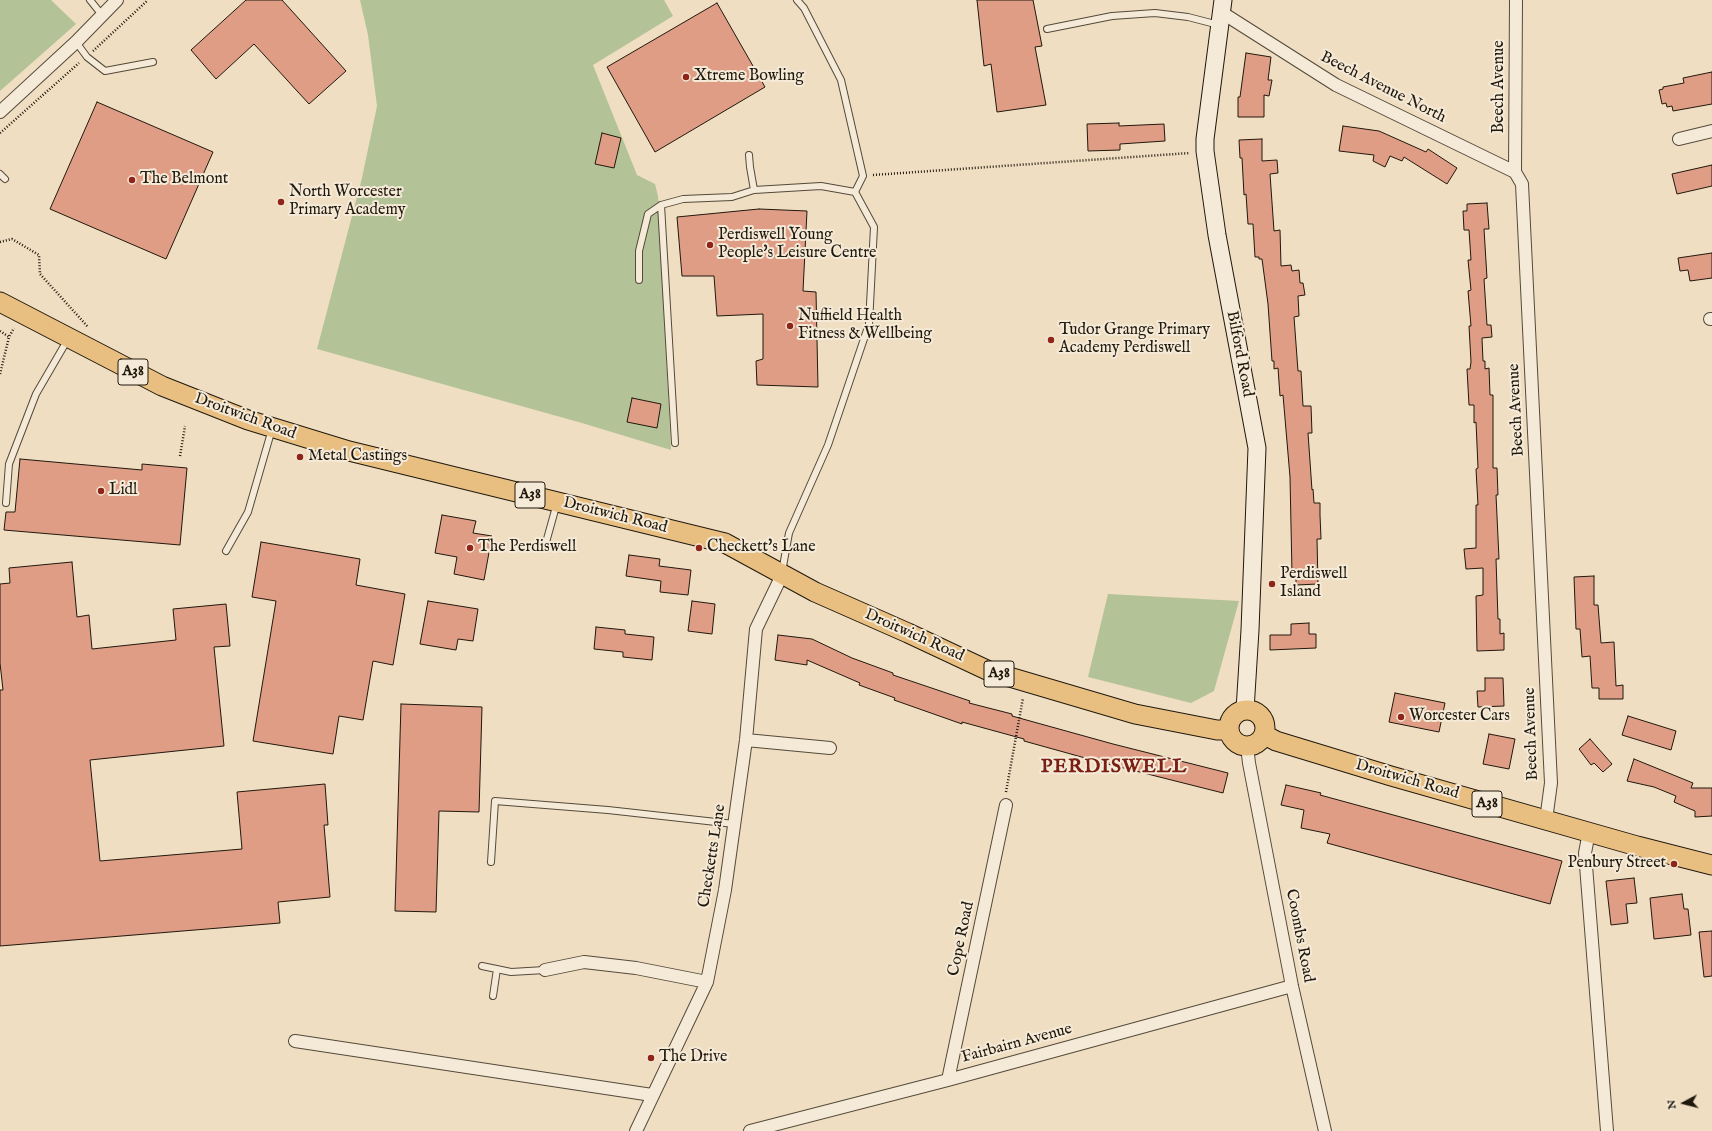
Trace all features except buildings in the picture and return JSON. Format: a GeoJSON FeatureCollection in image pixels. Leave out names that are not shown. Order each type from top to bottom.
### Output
{"type":"FeatureCollection","features":[{"type":"Feature","properties":{"kind":"main road","name":"Bilford Road"},"geometry":{"type":"LineString","coordinates":[[1221,12],[1205,139],[1205,152],[1217,236],[1257,448],[1250,630],[1245,710]]}},
{"type":"Feature","properties":{"kind":"main road","name":"Droitwich Road"},"geometry":{"type":"LineString","coordinates":[[0,302],[162,386],[272,428],[349,451],[725,543],[815,592],[989,671],[1135,714],[1217,730],[1230,730]]}},
{"type":"Feature","properties":{"kind":"main road"},"geometry":{"type":"LineString","coordinates":[[1245,710],[1256,712],[1263,718],[1266,726],[1265,735],[1260,742],[1252,746],[1243,746],[1235,742],[1230,734],[1230,730],[1229,726],[1232,717],[1239,711],[1245,710]]}},
{"type":"Feature","properties":{"kind":"main road","name":"Droitwich Road"},"geometry":{"type":"LineString","coordinates":[[1265,735],[1276,740],[1391,776],[1712,865]]}},
{"type":"Feature","properties":{"kind":"street"},"geometry":{"type":"LineString","coordinates":[[0,112],[76,42],[118,0]]}},
{"type":"Feature","properties":{"kind":"street","name":"Beech Avenue"},"geometry":{"type":"LineString","coordinates":[[1516,0],[1515,172],[1522,184],[1551,782],[1546,820]]}},
{"type":"Feature","properties":{"kind":"street","name":"Beech Avenue North"},"geometry":{"type":"LineString","coordinates":[[1221,12],[1336,85],[1515,172]]}},
{"type":"Feature","properties":{"kind":"street"},"geometry":{"type":"LineString","coordinates":[[1678,139],[1712,132]]}},
{"type":"Feature","properties":{"kind":"street","name":"Checketts Lane"},"geometry":{"type":"LineString","coordinates":[[636,1131],[707,982],[725,890],[746,740],[756,629],[782,575]]}},
{"type":"Feature","properties":{"kind":"street"},"geometry":{"type":"LineString","coordinates":[[746,740],[830,748]]}},
{"type":"Feature","properties":{"kind":"street","name":"Coombs Road"},"geometry":{"type":"LineString","coordinates":[[1247,746],[1292,986],[1325,1131]]}},
{"type":"Feature","properties":{"kind":"street","name":"Cope Road"},"geometry":{"type":"LineString","coordinates":[[948,1080],[1006,805]]}},
{"type":"Feature","properties":{"kind":"street"},"geometry":{"type":"LineString","coordinates":[[1589,832],[1585,853],[1607,1131]]}},
{"type":"Feature","properties":{"kind":"street"},"geometry":{"type":"LineString","coordinates":[[545,970],[584,962],[636,968],[707,982]]}},
{"type":"Feature","properties":{"kind":"street","name":"Fairbairn Avenue"},"geometry":{"type":"LineString","coordinates":[[750,1131],[948,1080],[1292,986]]}},
{"type":"Feature","properties":{"kind":"street"},"geometry":{"type":"LineString","coordinates":[[295,1041],[652,1095]]}},
{"type":"Feature","properties":{"kind":"lane"},"geometry":{"type":"LineString","coordinates":[[90,0],[102,15]]}},
{"type":"Feature","properties":{"kind":"lane"},"geometry":{"type":"LineString","coordinates":[[797,0],[804,8],[841,80],[863,176],[855,192]]}},
{"type":"Feature","properties":{"kind":"lane"},"geometry":{"type":"LineString","coordinates":[[1047,29],[1112,16],[1155,13],[1188,17],[1221,12]]}},
{"type":"Feature","properties":{"kind":"lane"},"geometry":{"type":"LineString","coordinates":[[76,42],[87,57],[106,71],[153,62]]}},
{"type":"Feature","properties":{"kind":"lane"},"geometry":{"type":"LineString","coordinates":[[750,155],[750,167],[754,190]]}},
{"type":"Feature","properties":{"kind":"lane"},"geometry":{"type":"LineString","coordinates":[[0,174],[5,179]]}},
{"type":"Feature","properties":{"kind":"lane"},"geometry":{"type":"LineString","coordinates":[[639,280],[639,251],[648,214],[661,205],[683,198],[732,197],[754,190],[821,186],[855,192]]}},
{"type":"Feature","properties":{"kind":"lane"},"geometry":{"type":"LineString","coordinates":[[782,575],[789,533],[828,445],[870,324],[874,227],[855,192]]}},
{"type":"Feature","properties":{"kind":"lane"},"geometry":{"type":"LineString","coordinates":[[661,205],[675,443]]}},
{"type":"Feature","properties":{"kind":"lane"},"geometry":{"type":"LineString","coordinates":[[6,503],[9,464],[36,394],[69,338]]}},
{"type":"Feature","properties":{"kind":"lane"},"geometry":{"type":"LineString","coordinates":[[226,552],[248,512],[272,428]]}},
{"type":"Feature","properties":{"kind":"lane"},"geometry":{"type":"LineString","coordinates":[[545,546],[558,502]]}},
{"type":"Feature","properties":{"kind":"lane"},"geometry":{"type":"LineString","coordinates":[[491,862],[495,801],[608,810],[734,824]]}},
{"type":"Feature","properties":{"kind":"lane"},"geometry":{"type":"LineString","coordinates":[[482,966],[511,972],[545,970]]}},
{"type":"Feature","properties":{"kind":"lane"},"geometry":{"type":"LineString","coordinates":[[494,996],[497,969]]}},
{"type":"Feature","properties":{"kind":"path"},"geometry":{"type":"LineString","coordinates":[[87,57],[148,0]]}},
{"type":"Feature","properties":{"kind":"path"},"geometry":{"type":"LineString","coordinates":[[0,133],[75,67]]}},
{"type":"Feature","properties":{"kind":"path"},"geometry":{"type":"LineString","coordinates":[[863,176],[1205,152]]}},
{"type":"Feature","properties":{"kind":"path"},"geometry":{"type":"LineString","coordinates":[[0,242],[12,239],[39,255],[40,274],[90,330]]}},
{"type":"Feature","properties":{"kind":"path"},"geometry":{"type":"LineString","coordinates":[[0,374],[9,337]]}},
{"type":"Feature","properties":{"kind":"path"},"geometry":{"type":"LineString","coordinates":[[180,456],[185,426]]}},
{"type":"Feature","properties":{"kind":"path"},"geometry":{"type":"LineString","coordinates":[[1006,805],[1006,794],[1026,682]]}},
{"type":"Feature","properties":{"kind":"green space"},"geometry":{"type":"Polygon","coordinates":[[[0,0],[51,0],[76,24],[0,91],[0,0]]]}},
{"type":"Feature","properties":{"kind":"green space"},"geometry":{"type":"Polygon","coordinates":[[[360,0],[664,0],[673,16],[593,65],[637,175],[655,184],[658,196],[671,450],[582,423],[317,349],[362,178],[377,106],[368,35],[360,0]]]}},
{"type":"Feature","properties":{"kind":"green space"},"geometry":{"type":"Polygon","coordinates":[[[1108,594],[1239,601],[1214,691],[1191,703],[1088,677],[1108,594]]]}},
{"type":"Feature","properties":{"kind":"place","name":"Xtreme Bowling"},"geometry":{"type":"Point","coordinates":[686,77]}},
{"type":"Feature","properties":{"kind":"place","name":"The Belmont"},"geometry":{"type":"Point","coordinates":[132,180]}},
{"type":"Feature","properties":{"kind":"place","name":"North Worcester Primary Academy"},"geometry":{"type":"Point","coordinates":[281,202]}},
{"type":"Feature","properties":{"kind":"place","name":"Perdiswell Young People's Leisure Centre"},"geometry":{"type":"Point","coordinates":[710,245]}},
{"type":"Feature","properties":{"kind":"place","name":"Nuffield Health Fitness & Wellbeing"},"geometry":{"type":"Point","coordinates":[790,326]}},
{"type":"Feature","properties":{"kind":"place","name":"Tudor Grange Primary Academy Perdiswell"},"geometry":{"type":"Point","coordinates":[1051,340]}},
{"type":"Feature","properties":{"kind":"place","name":"Metal Castings"},"geometry":{"type":"Point","coordinates":[300,457]}},
{"type":"Feature","properties":{"kind":"place","name":"Lidl"},"geometry":{"type":"Point","coordinates":[101,491]}},
{"type":"Feature","properties":{"kind":"place","name":"The Perdiswell"},"geometry":{"type":"Point","coordinates":[470,548]}},
{"type":"Feature","properties":{"kind":"place","name":"Checkett's Lane"},"geometry":{"type":"Point","coordinates":[699,548]}},
{"type":"Feature","properties":{"kind":"place","name":"Perdiswell Island"},"geometry":{"type":"Point","coordinates":[1272,584]}},
{"type":"Feature","properties":{"kind":"place","name":"Worcester Cars"},"geometry":{"type":"Point","coordinates":[1401,717]}},
{"type":"Feature","properties":{"kind":"place","name":"Penbury Street"},"geometry":{"type":"Point","coordinates":[1674,864]}},
{"type":"Feature","properties":{"kind":"place","name":"The Drive"},"geometry":{"type":"Point","coordinates":[651,1058]}},
{"type":"Feature","properties":{"kind":"district","name":"PERDISWELL"},"geometry":{"type":"Point","coordinates":[1114,768]}}]}
